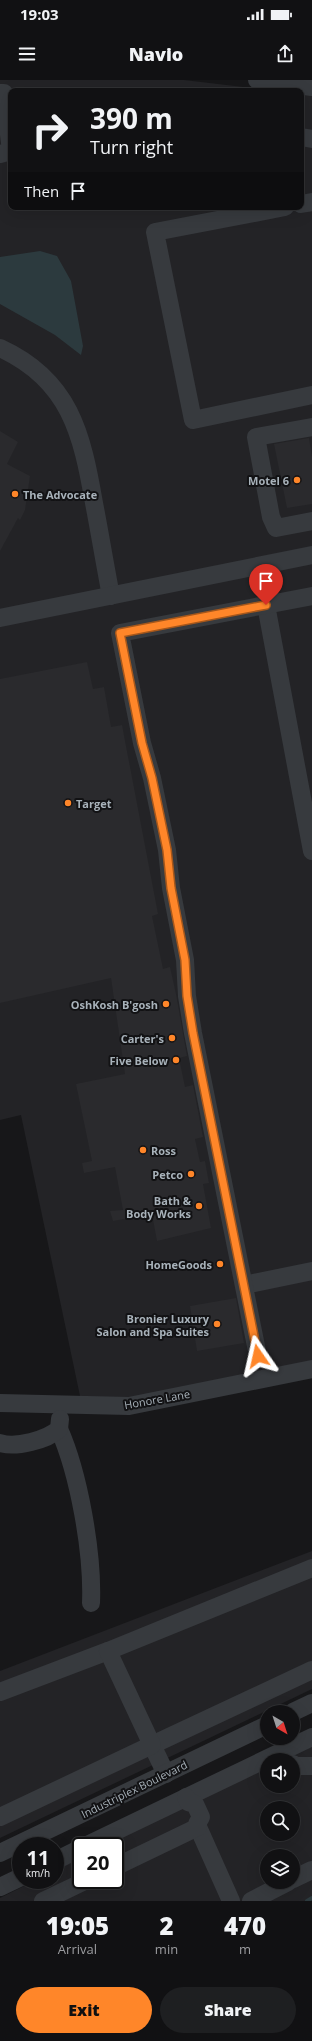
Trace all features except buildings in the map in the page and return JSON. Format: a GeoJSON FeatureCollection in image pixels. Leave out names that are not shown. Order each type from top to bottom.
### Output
{"type":"FeatureCollection","features":[{"type":"Feature","properties":{"kind":"street"},"geometry":{"type":"LineString","coordinates":[[258,80],[312,87]]}},
{"type":"Feature","properties":{"kind":"street"},"geometry":{"type":"LineString","coordinates":[[0,93],[4,93],[8,126]]}},
{"type":"Feature","properties":{"kind":"street"},"geometry":{"type":"LineString","coordinates":[[269,210],[155,232],[193,420],[312,395]]}},
{"type":"Feature","properties":{"kind":"street"},"geometry":{"type":"LineString","coordinates":[[0,348],[26,362],[49,382],[60,395],[76,425],[88,467],[111,596]]}},
{"type":"Feature","properties":{"kind":"street"},"geometry":{"type":"LineString","coordinates":[[312,427],[256,437],[271,517],[276,528],[312,521]]}},
{"type":"Feature","properties":{"kind":"street"},"geometry":{"type":"LineString","coordinates":[[0,618],[312,555]]}},
{"type":"Feature","properties":{"kind":"street"},"geometry":{"type":"LineString","coordinates":[[258,1356],[193,1033],[187,996],[185,960],[171,888],[167,850],[152,778],[142,743],[120,633],[312,596]]}},
{"type":"Feature","properties":{"kind":"street"},"geometry":{"type":"LineString","coordinates":[[266,605],[312,851]]}},
{"type":"Feature","properties":{"kind":"street"},"geometry":{"type":"LineString","coordinates":[[244,1285],[312,1271]]}},
{"type":"Feature","properties":{"kind":"street","name":"Honore Lane"},"geometry":{"type":"LineString","coordinates":[[0,1403],[129,1406],[312,1369]]}},
{"type":"Feature","properties":{"kind":"street"},"geometry":{"type":"LineString","coordinates":[[58,1404],[59,1429],[65,1442],[82,1509],[92,1584],[91,1603]]}},
{"type":"Feature","properties":{"kind":"street"},"geometry":{"type":"LineString","coordinates":[[0,1443],[21,1444],[51,1436],[59,1429]]}},
{"type":"Feature","properties":{"kind":"street"},"geometry":{"type":"LineString","coordinates":[[0,1692],[108,1651],[312,1568]]}},
{"type":"Feature","properties":{"kind":"street"},"geometry":{"type":"LineString","coordinates":[[108,1651],[166,1774]]}},
{"type":"Feature","properties":{"kind":"street"},"geometry":{"type":"LineString","coordinates":[[0,1817],[312,1670]]}},
{"type":"Feature","properties":{"kind":"street"},"geometry":{"type":"LineString","coordinates":[[300,1709],[312,1703]]}},
{"type":"Feature","properties":{"kind":"street","name":"Industriplex Boulevard"},"geometry":{"type":"LineString","coordinates":[[0,1853],[260,1728]]}},
{"type":"Feature","properties":{"kind":"street"},"geometry":{"type":"LineString","coordinates":[[296,1753],[310,1743]]}},
{"type":"Feature","properties":{"kind":"street"},"geometry":{"type":"LineString","coordinates":[[300,1766],[312,1766]]}},
{"type":"Feature","properties":{"kind":"street"},"geometry":{"type":"LineString","coordinates":[[105,1837],[187,1800],[260,1770]]}},
{"type":"Feature","properties":{"kind":"street"},"geometry":{"type":"LineString","coordinates":[[124,1862],[197,1826],[201,1817],[195,1804],[187,1800]]}},
{"type":"Feature","properties":{"kind":"street"},"geometry":{"type":"LineString","coordinates":[[197,1826],[231,1901]]}},
{"type":"Feature","properties":{"kind":"street"},"geometry":{"type":"LineString","coordinates":[[300,1876],[312,1870]]}},
{"type":"Feature","properties":{"kind":"street"},"geometry":{"type":"LineString","coordinates":[[0,1887],[12,1881]]}},
{"type":"Feature","properties":{"kind":"street"},"geometry":{"type":"LineString","coordinates":[[43,1901],[72,1887]]}},
{"type":"Feature","properties":{"kind":"street"},"geometry":{"type":"LineString","coordinates":[[251,1901],[274,1889]]}},
{"type":"Feature","properties":{"kind":"shaded area"},"geometry":{"type":"Polygon","coordinates":[[[0,80],[184,80],[252,88],[8,88],[8,210],[304,210],[304,94],[312,95],[312,1363],[126,1399],[80,1396],[21,1115],[0,1120],[0,80]]]}},
{"type":"Feature","properties":{"kind":"shaded area"},"geometry":{"type":"Polygon","coordinates":[[[40,251],[57,256],[71,281],[83,346],[81,355],[55,335],[0,304],[0,257],[40,251]]]}},
{"type":"Feature","properties":{"kind":"shaded area"},"geometry":{"type":"Polygon","coordinates":[[[312,1551],[312,1689],[278,1705],[260,1705],[260,1714],[0,1838],[0,1671],[312,1551]]]}},
{"type":"Feature","properties":{"kind":"shaded area"},"geometry":{"type":"Polygon","coordinates":[[[312,1743],[312,1901],[0,1901],[0,1898],[18,1889],[64,1889],[64,1866],[72,1862],[72,1889],[124,1889],[124,1837],[122,1837],[260,1768],[260,1793],[300,1793],[300,1753],[292,1753],[312,1743]]]}},
{"type":"Feature","properties":{"kind":"waterway"},"geometry":{"type":"LineString","coordinates":[[307,1901],[312,1898]]}},
{"type":"Feature","properties":{"kind":"place","name":"Motel 6"},"geometry":{"type":"Point","coordinates":[297,480]}},
{"type":"Feature","properties":{"kind":"place","name":"The Advocate"},"geometry":{"type":"Point","coordinates":[15,494]}},
{"type":"Feature","properties":{"kind":"place","name":"Target"},"geometry":{"type":"Point","coordinates":[68,803]}},
{"type":"Feature","properties":{"kind":"place","name":"OshKosh B'gosh"},"geometry":{"type":"Point","coordinates":[166,1004]}},
{"type":"Feature","properties":{"kind":"place","name":"Carter's"},"geometry":{"type":"Point","coordinates":[172,1038]}},
{"type":"Feature","properties":{"kind":"place","name":"Five Below"},"geometry":{"type":"Point","coordinates":[176,1060]}},
{"type":"Feature","properties":{"kind":"place","name":"Ross"},"geometry":{"type":"Point","coordinates":[143,1150]}},
{"type":"Feature","properties":{"kind":"place","name":"Petco"},"geometry":{"type":"Point","coordinates":[191,1174]}},
{"type":"Feature","properties":{"kind":"place","name":"Bath & Body Works"},"geometry":{"type":"Point","coordinates":[199,1206]}},
{"type":"Feature","properties":{"kind":"place","name":"HomeGoods"},"geometry":{"type":"Point","coordinates":[220,1264]}},
{"type":"Feature","properties":{"kind":"place","name":"Bronier Luxury Salon and Spa Suites"},"geometry":{"type":"Point","coordinates":[217,1324]}},
{"type":"Feature","properties":{"kind":"route"},"geometry":{"type":"LineString","coordinates":[[258,1356],[193,1033],[187,996],[185,960],[171,888],[167,850],[152,778],[142,743],[120,633],[266,605]]}}]}
